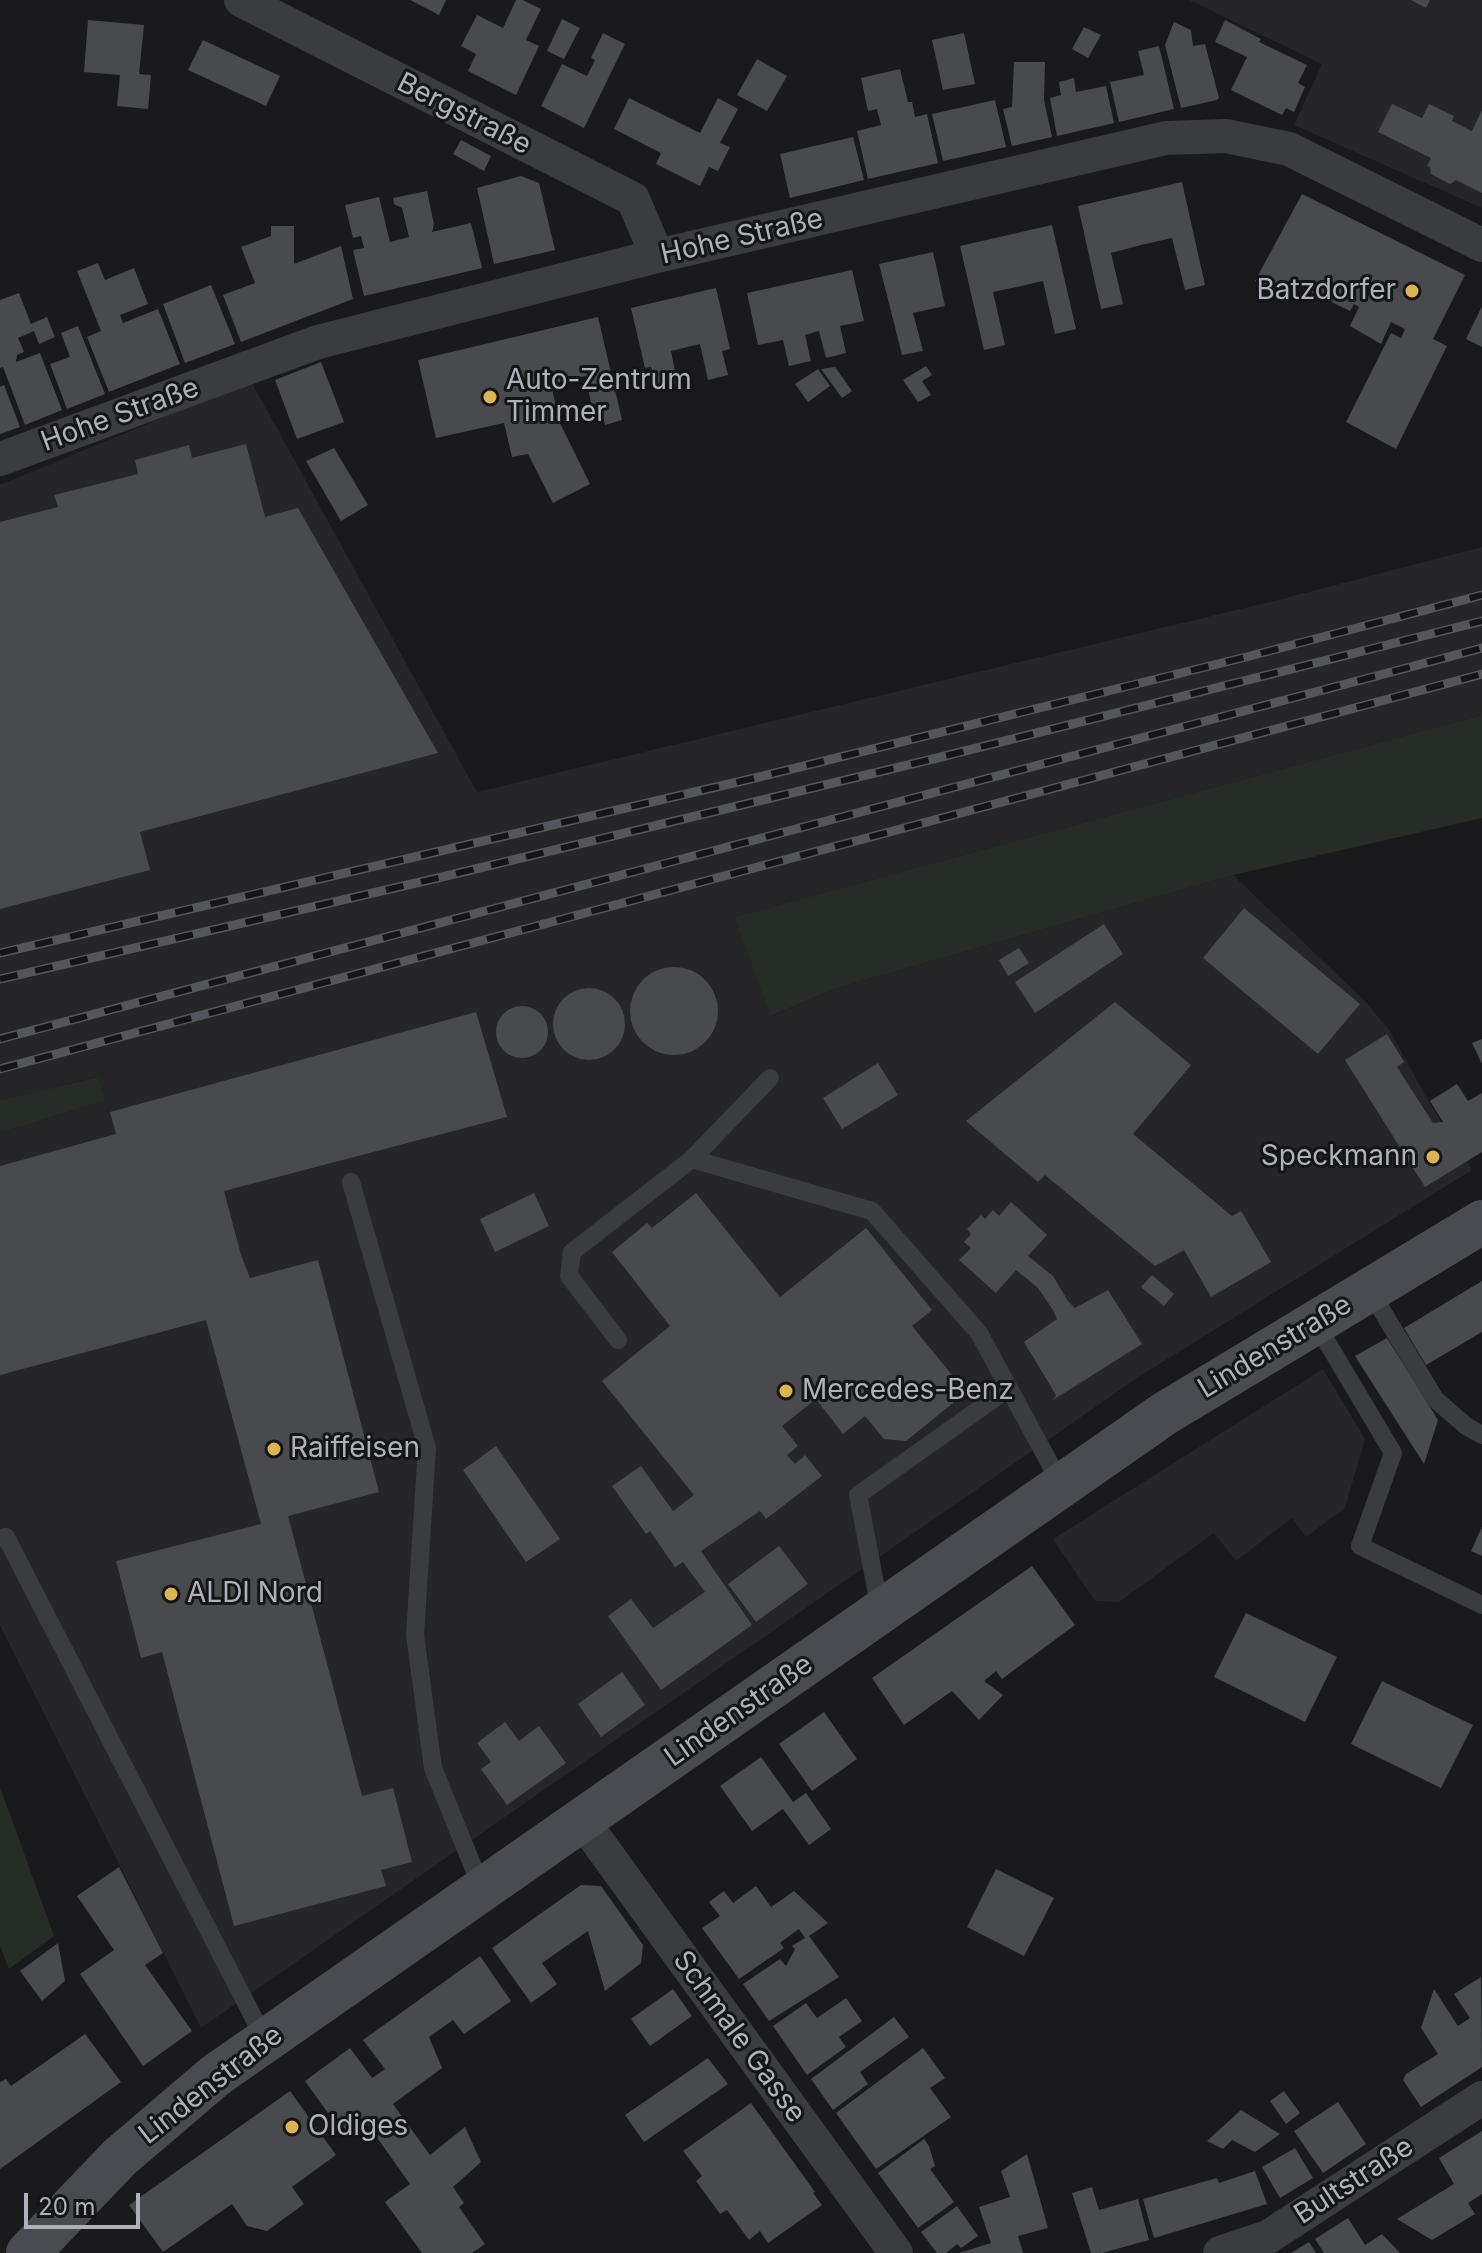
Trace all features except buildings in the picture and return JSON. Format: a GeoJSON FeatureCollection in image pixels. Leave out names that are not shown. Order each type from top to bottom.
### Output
{"type":"FeatureCollection","features":[{"type":"Feature","properties":{"kind":"street","name":"Bergstraße"},"geometry":{"type":"LineString","coordinates":[[241,0],[633,199],[657,256]]}},
{"type":"Feature","properties":{"kind":"street","name":"Hohe Straße"},"geometry":{"type":"LineString","coordinates":[[0,459],[318,342],[657,256],[1166,138],[1226,136],[1289,149],[1482,245]]}},
{"type":"Feature","properties":{"kind":"street","name":"Lindenstraße"},"geometry":{"type":"LineString","coordinates":[[31,2252],[120,2157],[216,2075],[1164,1414],[1481,1225]]}},
{"type":"Feature","properties":{"kind":"street","name":"Schmale Gasse"},"geometry":{"type":"LineString","coordinates":[[582,1820],[896,2253]]}},
{"type":"Feature","properties":{"kind":"street","name":"Bultstraße"},"geometry":{"type":"LineString","coordinates":[[1220,2253],[1268,2237],[1482,2098]]}},
{"type":"Feature","properties":{"kind":"lane"},"geometry":{"type":"LineString","coordinates":[[618,1340],[569,1276],[572,1252],[692,1159],[770,1078]]}},
{"type":"Feature","properties":{"kind":"lane"},"geometry":{"type":"LineString","coordinates":[[692,1159],[872,1211],[979,1333],[1062,1486]]}},
{"type":"Feature","properties":{"kind":"lane"},"geometry":{"type":"LineString","coordinates":[[351,1182],[427,1448],[415,1635],[433,1768],[482,1889]]}},
{"type":"Feature","properties":{"kind":"lane"},"geometry":{"type":"LineString","coordinates":[[1369,1289],[1435,1399],[1466,1426],[1482,1435]]}},
{"type":"Feature","properties":{"kind":"lane"},"geometry":{"type":"LineString","coordinates":[[1315,1322],[1393,1453],[1360,1546],[1482,1605]]}},
{"type":"Feature","properties":{"kind":"lane"},"geometry":{"type":"LineString","coordinates":[[881,1612],[858,1495],[1009,1388]]}},
{"type":"Feature","properties":{"kind":"lane"},"geometry":{"type":"LineString","coordinates":[[0,1538],[6,1537],[265,2041]]}},
{"type":"Feature","properties":{"kind":"shaded area"},"geometry":{"type":"Polygon","coordinates":[[[1189,0],[1482,0],[1482,208],[1294,125],[1322,64],[1189,0]]]}},
{"type":"Feature","properties":{"kind":"shaded area"},"geometry":{"type":"Polygon","coordinates":[[[251,381],[477,792],[1274,601],[1482,547],[1482,715],[734,917],[772,1016],[837,988],[1233,875],[1365,1001],[1390,1031],[1429,1102],[1472,1170],[1140,1376],[201,2028],[0,1625],[0,1133],[106,1100],[97,1077],[0,1100],[0,485],[251,381]]]}},
{"type":"Feature","properties":{"kind":"shaded area"},"geometry":{"type":"Polygon","coordinates":[[[1482,715],[1482,818],[1233,875],[837,988],[771,1016],[734,917],[1482,715]]]}},
{"type":"Feature","properties":{"kind":"shaded area"},"geometry":{"type":"Polygon","coordinates":[[[98,1077],[106,1100],[0,1133],[0,1100],[98,1077]]]}},
{"type":"Feature","properties":{"kind":"shaded area"},"geometry":{"type":"Polygon","coordinates":[[[1323,1369],[1365,1439],[1345,1508],[1306,1537],[1292,1518],[1236,1561],[1214,1533],[1119,1602],[1095,1601],[1053,1539],[1323,1369]]]}},
{"type":"Feature","properties":{"kind":"shaded area"},"geometry":{"type":"Polygon","coordinates":[[[0,1787],[54,1936],[9,1969],[0,1946],[0,1787]]]}},
{"type":"Feature","properties":{"kind":"railway"},"geometry":{"type":"LineString","coordinates":[[0,953],[755,778],[1250,656],[1482,595]]}},
{"type":"Feature","properties":{"kind":"railway"},"geometry":{"type":"LineString","coordinates":[[0,979],[937,758],[1482,621]]}},
{"type":"Feature","properties":{"kind":"railway"},"geometry":{"type":"LineString","coordinates":[[0,1039],[1482,648]]}},
{"type":"Feature","properties":{"kind":"railway"},"geometry":{"type":"LineString","coordinates":[[0,1069],[1482,674]]}},
{"type":"Feature","properties":{"kind":"place","name":"Batzdorfer"},"geometry":{"type":"Point","coordinates":[1412,291]}},
{"type":"Feature","properties":{"kind":"place","name":"Auto-Zentrum Timmer"},"geometry":{"type":"Point","coordinates":[490,397]}},
{"type":"Feature","properties":{"kind":"place","name":"Speckmann"},"geometry":{"type":"Point","coordinates":[1433,1157]}},
{"type":"Feature","properties":{"kind":"place","name":"Mercedes-Benz"},"geometry":{"type":"Point","coordinates":[786,1391]}},
{"type":"Feature","properties":{"kind":"place","name":"Raiffeisen"},"geometry":{"type":"Point","coordinates":[274,1449]}},
{"type":"Feature","properties":{"kind":"place","name":"ALDI Nord"},"geometry":{"type":"Point","coordinates":[171,1594]}},
{"type":"Feature","properties":{"kind":"place","name":"Oldiges"},"geometry":{"type":"Point","coordinates":[292,2127]}}]}
